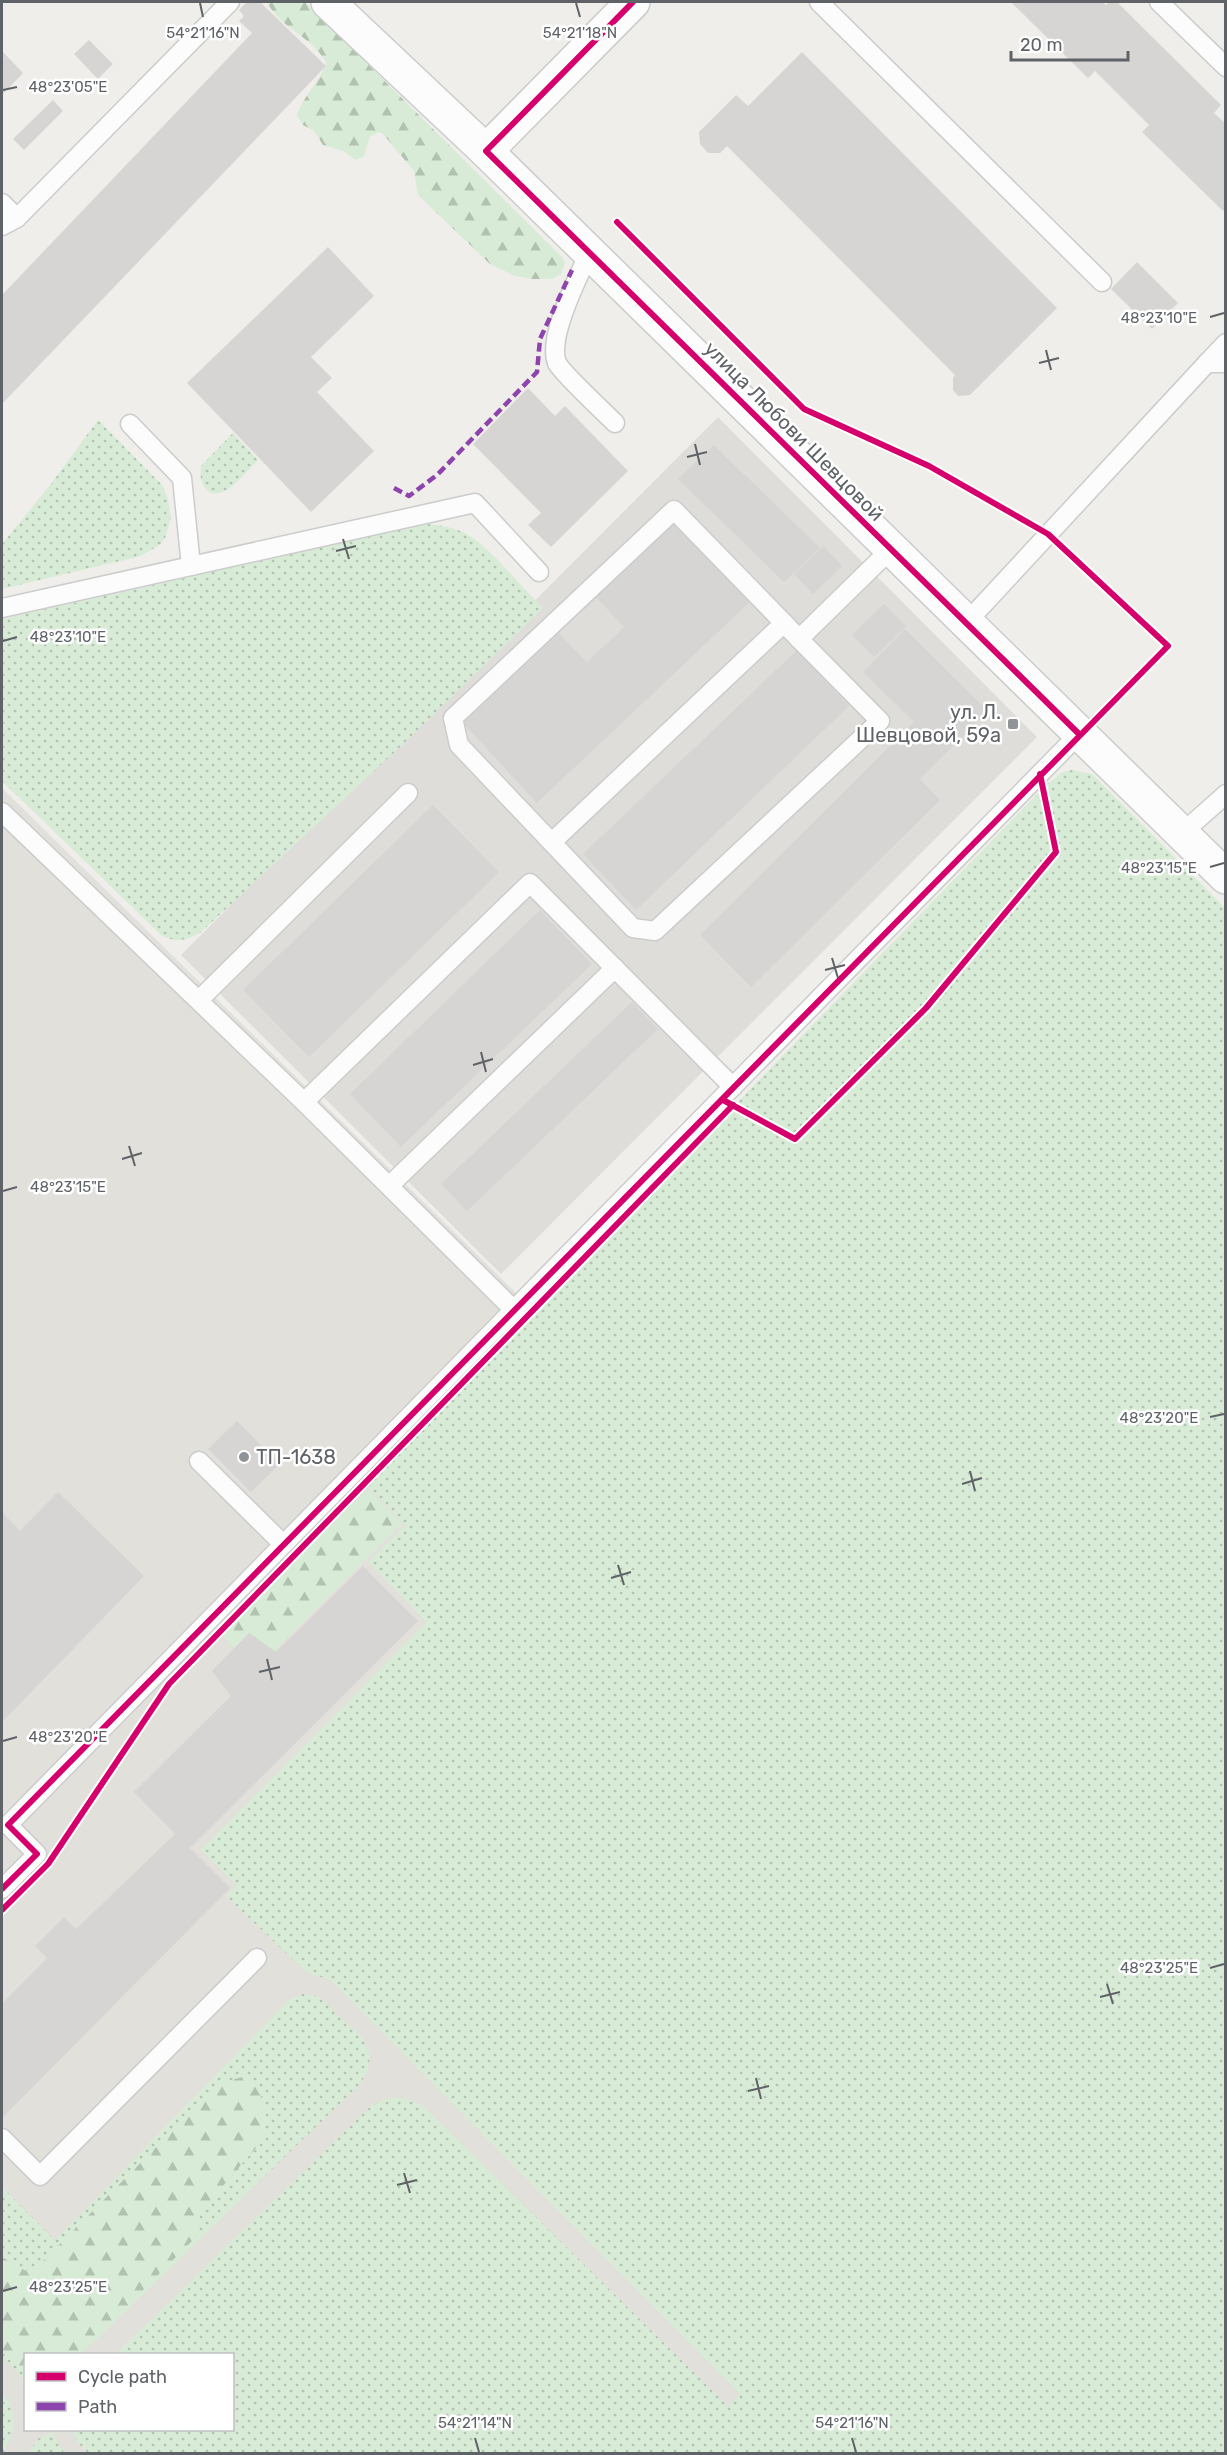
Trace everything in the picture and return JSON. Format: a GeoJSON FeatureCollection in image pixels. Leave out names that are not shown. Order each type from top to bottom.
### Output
{"type":"FeatureCollection","features":[{"type":"Feature","properties":{"kind":"street","name":"улица Любови Шевцовой"},"geometry":{"type":"LineString","coordinates":[[328,2],[486,151],[890,550],[1226,877]]}},
{"type":"Feature","properties":{"kind":"street"},"geometry":{"type":"LineString","coordinates":[[486,151],[633,2]]}},
{"type":"Feature","properties":{"kind":"lane"},"geometry":{"type":"LineString","coordinates":[[2,203],[9,222],[230,2]]}},
{"type":"Feature","properties":{"kind":"lane"},"geometry":{"type":"LineString","coordinates":[[819,2],[1102,282]]}},
{"type":"Feature","properties":{"kind":"lane"},"geometry":{"type":"LineString","coordinates":[[1159,2],[1226,67]]}},
{"type":"Feature","properties":{"kind":"lane"},"geometry":{"type":"LineString","coordinates":[[589,253],[562,315],[555,349],[558,364],[615,423]]}},
{"type":"Feature","properties":{"kind":"lane"},"geometry":{"type":"LineString","coordinates":[[966,623],[1226,343]]}},
{"type":"Feature","properties":{"kind":"lane"},"geometry":{"type":"LineString","coordinates":[[1207,363],[1226,363]]}},
{"type":"Feature","properties":{"kind":"lane"},"geometry":{"type":"LineString","coordinates":[[130,424],[182,478],[191,566]]}},
{"type":"Feature","properties":{"kind":"lane"},"geometry":{"type":"LineString","coordinates":[[2,608],[475,502],[540,572]]}},
{"type":"Feature","properties":{"kind":"lane"},"geometry":{"type":"LineString","coordinates":[[674,510],[799,639],[880,721],[655,931],[633,928],[459,745],[453,718],[674,510]]}},
{"type":"Feature","properties":{"kind":"lane"},"geometry":{"type":"LineString","coordinates":[[799,639],[890,550]]}},
{"type":"Feature","properties":{"kind":"lane"},"geometry":{"type":"LineString","coordinates":[[552,842],[784,623]]}},
{"type":"Feature","properties":{"kind":"lane"},"geometry":{"type":"LineString","coordinates":[[2,1889],[37,1854],[5,1822],[514,1310],[1079,734]]}},
{"type":"Feature","properties":{"kind":"lane"},"geometry":{"type":"LineString","coordinates":[[199,1000],[408,793]]}},
{"type":"Feature","properties":{"kind":"lane"},"geometry":{"type":"LineString","coordinates":[[1181,834],[1226,794]]}},
{"type":"Feature","properties":{"kind":"lane"},"geometry":{"type":"LineString","coordinates":[[2,812],[304,1102],[514,1310]]}},
{"type":"Feature","properties":{"kind":"lane"},"geometry":{"type":"LineString","coordinates":[[304,1102],[530,883],[733,1087]]}},
{"type":"Feature","properties":{"kind":"lane"},"geometry":{"type":"LineString","coordinates":[[389,1186],[615,968]]}},
{"type":"Feature","properties":{"kind":"lane"},"geometry":{"type":"LineString","coordinates":[[199,1461],[283,1544]]}},
{"type":"Feature","properties":{"kind":"lane"},"geometry":{"type":"LineString","coordinates":[[2,2138],[40,2176],[257,1958]]}},
{"type":"Feature","properties":{"kind":"shaded area"},"geometry":{"type":"Polygon","coordinates":[[[718,417],[1037,737],[501,1274],[181,955],[718,417]]]}},
{"type":"Feature","properties":{"kind":"shaded area"},"geometry":{"type":"Polygon","coordinates":[[[2,788],[564,1340],[970,2453],[2,2453],[2,788]]]}},
{"type":"Feature","properties":{"kind":"green space"},"geometry":{"type":"Polygon","coordinates":[[[267,2],[305,2],[563,258],[565,263],[561,274],[552,279],[533,279],[515,276],[490,264],[418,195],[414,171],[383,134],[379,132],[370,136],[364,156],[356,160],[343,151],[323,145],[314,131],[303,125],[297,115],[322,74],[326,62],[313,46],[272,11],[267,2]]]}},
{"type":"Feature","properties":{"kind":"green space"},"geometry":{"type":"Polygon","coordinates":[[[98,420],[162,485],[171,516],[166,536],[161,544],[141,556],[2,589],[2,544],[51,484],[98,420]]]}},
{"type":"Feature","properties":{"kind":"green space"},"geometry":{"type":"Polygon","coordinates":[[[233,433],[258,460],[234,485],[219,493],[212,493],[203,484],[201,466],[233,433]]]}},
{"type":"Feature","properties":{"kind":"green space"},"geometry":{"type":"Polygon","coordinates":[[[426,524],[453,528],[477,541],[543,608],[402,745],[200,933],[180,940],[161,935],[2,781],[2,619],[426,524]]]}},
{"type":"Feature","properties":{"kind":"green space"},"geometry":{"type":"Polygon","coordinates":[[[1072,770],[1092,774],[1225,908],[1225,2453],[88,2453],[78,2443],[72,2431],[234,2431],[234,2353],[117,2353],[370,2107],[396,2098],[422,2105],[728,2406],[740,2394],[330,1980],[306,1972],[226,1896],[236,1885],[201,1850],[427,1622],[368,1562],[406,1525],[366,1484],[1047,784],[1063,772],[1072,770]]]}},
{"type":"Feature","properties":{"kind":"green space"},"geometry":{"type":"Polygon","coordinates":[[[368,1489],[402,1523],[256,1669],[221,1634],[368,1489]]]}},
{"type":"Feature","properties":{"kind":"green space"},"geometry":{"type":"Polygon","coordinates":[[[302,1994],[318,1996],[364,2040],[370,2056],[368,2069],[361,2083],[82,2353],[24,2353],[24,2380],[2,2356],[2,2187],[55,2240],[289,2000],[302,1994]]]}},
{"type":"Feature","properties":{"kind":"green space"},"geometry":{"type":"Polygon","coordinates":[[[242,2077],[257,2082],[266,2115],[262,2141],[200,2212],[196,2237],[80,2353],[24,2353],[24,2374],[2,2351],[2,2257],[26,2271],[44,2260],[222,2083],[242,2077]]]}},
{"type":"Feature","properties":{"kind":"green space"},"geometry":{"type":"Polygon","coordinates":[[[2,2393],[11,2407],[14,2423],[7,2447],[2,2454],[2,2393]]]}},
{"type":"Feature","properties":{"kind":"green space"},"geometry":{"type":"Polygon","coordinates":[[[52,2432],[64,2453],[28,2453],[39,2438],[52,2432]]]}},
{"type":"Feature","properties":{"kind":"building"},"geometry":{"type":"Polygon","coordinates":[[[247,2],[260,2],[326,66],[2,404],[2,295],[252,33],[239,21],[244,16],[239,10],[247,2]]]}},
{"type":"Feature","properties":{"kind":"building"},"geometry":{"type":"Polygon","coordinates":[[[1011,2],[1103,2],[1106,5],[1109,2],[1117,2],[1221,105],[1214,113],[1226,124],[1226,208],[1223,211],[1142,132],[1149,125],[1095,71],[1088,78],[1011,2]]]}},
{"type":"Feature","properties":{"kind":"building"},"geometry":{"type":"Polygon","coordinates":[[[89,40],[113,64],[98,79],[74,54],[89,40]]]}},
{"type":"Feature","properties":{"kind":"building"},"geometry":{"type":"Polygon","coordinates":[[[2,51],[23,73],[2,95],[2,51]]]}},
{"type":"Feature","properties":{"kind":"building"},"geometry":{"type":"Polygon","coordinates":[[[802,52],[1057,308],[970,395],[958,396],[953,390],[955,375],[727,146],[720,153],[708,153],[700,144],[699,132],[736,95],[748,106],[802,52]]]}},
{"type":"Feature","properties":{"kind":"building"},"geometry":{"type":"Polygon","coordinates":[[[53,100],[63,111],[24,150],[13,139],[53,100]]]}},
{"type":"Feature","properties":{"kind":"building"},"geometry":{"type":"Polygon","coordinates":[[[328,247],[374,296],[311,357],[332,378],[317,392],[374,451],[311,512],[187,383],[328,247]]]}},
{"type":"Feature","properties":{"kind":"building"},"geometry":{"type":"Polygon","coordinates":[[[1137,262],[1178,303],[1152,329],[1111,289],[1137,262]]]}},
{"type":"Feature","properties":{"kind":"building"},"geometry":{"type":"Polygon","coordinates":[[[528,388],[555,416],[565,406],[628,471],[551,547],[528,525],[541,513],[473,444],[528,388]]]}},
{"type":"Feature","properties":{"kind":"building"},"geometry":{"type":"Polygon","coordinates":[[[714,445],[820,548],[784,582],[678,479],[714,445]]]}},
{"type":"Feature","properties":{"kind":"building"},"geometry":{"type":"Polygon","coordinates":[[[675,522],[750,602],[537,803],[463,723],[559,633],[587,662],[624,627],[596,597],[675,522]]]}},
{"type":"Feature","properties":{"kind":"building"},"geometry":{"type":"Polygon","coordinates":[[[824,546],[842,566],[813,594],[794,574],[824,546]]]}},
{"type":"Feature","properties":{"kind":"building"},"geometry":{"type":"Polygon","coordinates":[[[884,604],[906,626],[874,657],[852,635],[884,604]]]}},
{"type":"Feature","properties":{"kind":"building"},"geometry":{"type":"Polygon","coordinates":[[[905,629],[988,711],[920,779],[940,800],[751,987],[700,935],[914,722],[863,672],[905,629]]]}},
{"type":"Feature","properties":{"kind":"building"},"geometry":{"type":"Polygon","coordinates":[[[797,650],[849,706],[636,910],[583,854],[797,650]]]}},
{"type":"Feature","properties":{"kind":"building"},"geometry":{"type":"Polygon","coordinates":[[[433,805],[499,872],[309,1057],[243,990],[433,805]]]}},
{"type":"Feature","properties":{"kind":"building"},"geometry":{"type":"Polygon","coordinates":[[[540,910],[592,964],[401,1147],[350,1094],[540,910]]]}},
{"type":"Feature","properties":{"kind":"building"},"geometry":{"type":"Polygon","coordinates":[[[632,1002],[658,1029],[467,1211],[441,1184],[632,1002]]]}},
{"type":"Feature","properties":{"kind":"building","name":"ТП-1638"},"geometry":{"type":"Polygon","coordinates":[[[237,1421],[280,1464],[251,1492],[208,1449],[237,1421]]]}},
{"type":"Feature","properties":{"kind":"building"},"geometry":{"type":"Polygon","coordinates":[[[58,1492],[144,1576],[2,1722],[2,1512],[20,1531],[58,1492]]]}},
{"type":"Feature","properties":{"kind":"building"},"geometry":{"type":"Polygon","coordinates":[[[363,1566],[418,1621],[190,1848],[230,1888],[2,2118],[2,2004],[47,1958],[35,1946],[64,1917],[76,1929],[175,1834],[134,1792],[231,1696],[212,1671],[249,1633],[276,1652],[363,1566]]]}},
{"type":"Feature","properties":{"kind":"marked path"},"geometry":{"type":"LineString","coordinates":[[394,488],[409,496],[437,475],[537,372],[540,339],[572,270]]}},
{"type":"Feature","properties":{"kind":"cycle path"},"geometry":{"type":"LineString","coordinates":[[633,2],[486,151],[1079,734]]}},
{"type":"Feature","properties":{"kind":"cycle path"},"geometry":{"type":"LineString","coordinates":[[2,1889],[37,1854],[8,1825],[1168,646],[1048,534],[929,466],[804,409],[617,222]]}},
{"type":"Feature","properties":{"kind":"cycle path"},"geometry":{"type":"LineString","coordinates":[[723,1100],[795,1139],[926,1008],[1056,852],[1040,774]]}},
{"type":"Feature","properties":{"kind":"cycle path"},"geometry":{"type":"LineString","coordinates":[[2,1910],[48,1864],[169,1684],[733,1105]]}},
{"type":"Feature","properties":{"kind":"place","name":"ул. Л. Шевцовой, 59а"},"geometry":{"type":"Point","coordinates":[1013,724]}},
{"type":"Feature","properties":{"kind":"place","name":"ТП-1638"},"geometry":{"type":"Point","coordinates":[244,1457]}}]}
